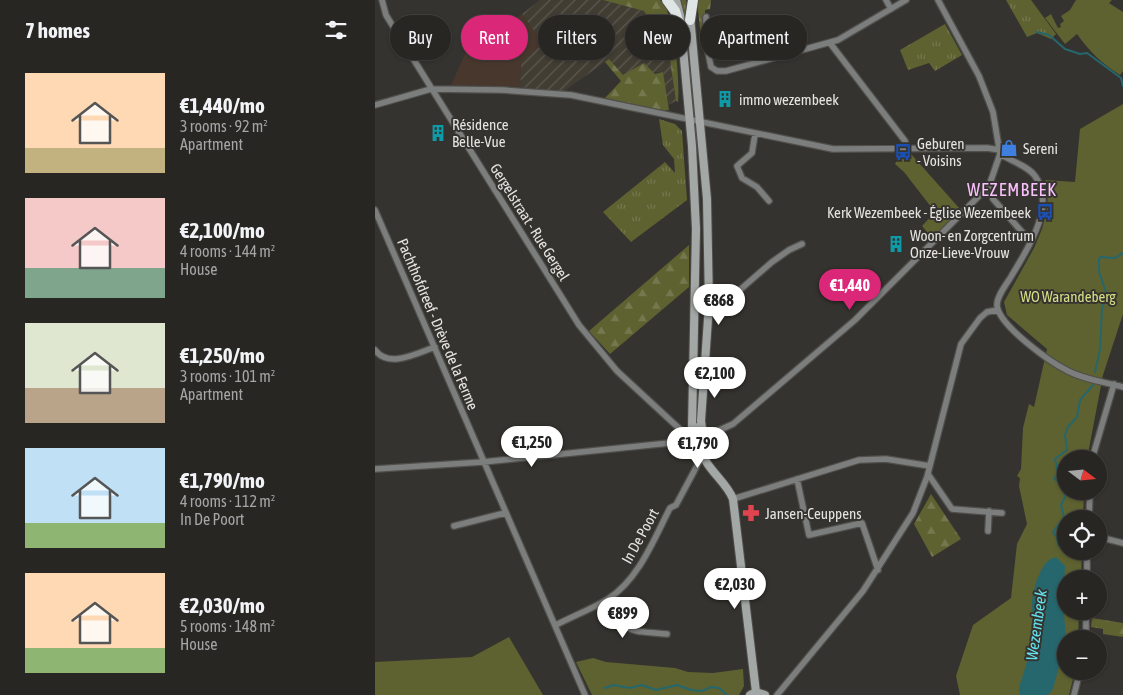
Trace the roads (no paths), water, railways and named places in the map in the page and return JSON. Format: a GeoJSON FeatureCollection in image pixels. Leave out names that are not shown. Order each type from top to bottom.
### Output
{"type":"FeatureCollection","features":[{"type":"Feature","properties":{"kind":"highway"},"geometry":{"type":"LineString","coordinates":[[667,0],[676,15]]}},
{"type":"Feature","properties":{"kind":"highway"},"geometry":{"type":"LineString","coordinates":[[690,20],[693,0]]}},
{"type":"Feature","properties":{"kind":"main road"},"geometry":{"type":"LineString","coordinates":[[676,0],[678,15]]}},
{"type":"Feature","properties":{"kind":"main road"},"geometry":{"type":"LineString","coordinates":[[688,0],[690,15]]}},
{"type":"Feature","properties":{"kind":"main road"},"geometry":{"type":"LineString","coordinates":[[690,20],[707,199],[709,304],[701,428],[706,436],[701,445],[705,458],[730,491],[733,499],[753,694],[765,695]]}},
{"type":"Feature","properties":{"kind":"main road"},"geometry":{"type":"LineString","coordinates":[[684,60],[690,121],[696,229],[689,434],[693,445],[701,445]]}},
{"type":"Feature","properties":{"kind":"main road"},"geometry":{"type":"LineString","coordinates":[[689,434],[701,428]]}},
{"type":"Feature","properties":{"kind":"street","name":"Gergelstraat - Rue Gergel"},"geometry":{"type":"LineString","coordinates":[[382,0],[386,15],[579,325],[617,371],[653,406],[683,432],[689,434]]}},
{"type":"Feature","properties":{"kind":"street"},"geometry":{"type":"LineString","coordinates":[[886,0],[891,9]]}},
{"type":"Feature","properties":{"kind":"street"},"geometry":{"type":"LineString","coordinates":[[807,50],[830,43],[906,0]]}},
{"type":"Feature","properties":{"kind":"street"},"geometry":{"type":"LineString","coordinates":[[706,436],[733,424],[855,320],[989,186],[1000,152],[993,112],[987,94],[938,0]]}},
{"type":"Feature","properties":{"kind":"street"},"geometry":{"type":"LineString","coordinates":[[830,43],[905,141],[908,149]]}},
{"type":"Feature","properties":{"kind":"street"},"geometry":{"type":"LineString","coordinates":[[710,60],[711,67],[717,71],[749,66],[770,60]]}},
{"type":"Feature","properties":{"kind":"street"},"geometry":{"type":"LineString","coordinates":[[375,105],[431,89],[503,90],[571,95],[833,149],[987,148],[1000,152],[1032,173],[1041,187],[1042,212],[1030,241],[998,298],[998,310],[1001,318],[1056,364],[1069,372],[1123,387]]}},
{"type":"Feature","properties":{"kind":"street"},"geometry":{"type":"LineString","coordinates":[[755,134],[752,153],[737,166],[742,178],[757,187],[769,201]]}},
{"type":"Feature","properties":{"kind":"street"},"geometry":{"type":"LineString","coordinates":[[989,186],[997,206],[1030,241]]}},
{"type":"Feature","properties":{"kind":"street","name":"Pachthofdreef - Drève de la Ferme"},"geometry":{"type":"LineString","coordinates":[[375,210],[585,695]]}},
{"type":"Feature","properties":{"kind":"street"},"geometry":{"type":"LineString","coordinates":[[709,304],[727,302],[772,262],[789,250],[802,244]]}},
{"type":"Feature","properties":{"kind":"street"},"geometry":{"type":"LineString","coordinates":[[777,695],[863,591],[913,513],[928,474],[961,344],[980,318],[987,312],[998,310]]}},
{"type":"Feature","properties":{"kind":"street"},"geometry":{"type":"LineString","coordinates":[[375,350],[382,357],[395,360],[435,347]]}},
{"type":"Feature","properties":{"kind":"street"},"geometry":{"type":"LineString","coordinates":[[1095,450],[1114,384]]}},
{"type":"Feature","properties":{"kind":"street"},"geometry":{"type":"LineString","coordinates":[[375,469],[483,462],[689,434]]}},
{"type":"Feature","properties":{"kind":"street","name":"In De Poort"},"geometry":{"type":"LineString","coordinates":[[556,625],[608,599],[629,580],[648,550],[670,508],[676,505],[696,468],[705,458]]}},
{"type":"Feature","properties":{"kind":"street"},"geometry":{"type":"LineString","coordinates":[[733,499],[868,459],[886,459],[930,466]]}},
{"type":"Feature","properties":{"kind":"street"},"geometry":{"type":"LineString","coordinates":[[928,474],[952,509],[1002,513]]}},
{"type":"Feature","properties":{"kind":"street"},"geometry":{"type":"LineString","coordinates":[[797,480],[809,535],[862,523],[878,570]]}},
{"type":"Feature","properties":{"kind":"street"},"geometry":{"type":"LineString","coordinates":[[988,531],[989,511]]}},
{"type":"Feature","properties":{"kind":"street"},"geometry":{"type":"LineString","coordinates":[[454,526],[505,513]]}},
{"type":"Feature","properties":{"kind":"street"},"geometry":{"type":"LineString","coordinates":[[1107,539],[1123,543]]}},
{"type":"Feature","properties":{"kind":"street"},"geometry":{"type":"LineString","coordinates":[[608,599],[622,625],[629,631],[667,634]]}},
{"type":"Feature","properties":{"kind":"street"},"geometry":{"type":"LineString","coordinates":[[1074,695],[1078,680]]}},
{"type":"Feature","properties":{"kind":"water"},"geometry":{"type":"Polygon","coordinates":[[[1056,557],[1065,566],[1065,570],[1057,570],[1057,620],[1064,620],[1065,630],[1057,630],[1057,674],[1053,689],[1048,695],[1020,695],[1019,688],[1033,634],[1032,603],[1034,590],[1042,569],[1051,559],[1056,557]]]}},
{"type":"Feature","properties":{"kind":"waterway"},"geometry":{"type":"LineString","coordinates":[[1037,32],[1049,35],[1065,49],[1080,54],[1087,53],[1121,78],[1123,86]]}},
{"type":"Feature","properties":{"kind":"waterway","name":"Wezembeek"},"geometry":{"type":"LineString","coordinates":[[1095,372],[1100,350],[1102,308],[1107,295],[1099,272],[1099,259],[1101,257],[1115,258],[1123,253]]}},
{"type":"Feature","properties":{"kind":"waterway","name":"Wezembeek"},"geometry":{"type":"LineString","coordinates":[[1062,510],[1061,505],[1065,497],[1062,483],[1054,479],[1058,473],[1055,459],[1067,450],[1065,435],[1068,427],[1077,417],[1080,400],[1093,385]]}},
{"type":"Feature","properties":{"kind":"waterway","name":"Wezembeek"},"geometry":{"type":"LineString","coordinates":[[1057,527],[1053,532],[1057,538]]}},
{"type":"Feature","properties":{"kind":"waterway","name":"Wezembeek"},"geometry":{"type":"LineString","coordinates":[[605,688],[613,685],[630,688],[642,685],[656,690],[677,685],[691,690],[702,691],[711,687],[719,688],[727,695]]}},
{"type":"Feature","properties":{"kind":"place","name":"immo wezembeek"},"geometry":{"type":"Point","coordinates":[725,99]}},
{"type":"Feature","properties":{"kind":"place","name":"Résidence Belle-Vue"},"geometry":{"type":"Point","coordinates":[438,133]}},
{"type":"Feature","properties":{"kind":"place","name":"Sereni"},"geometry":{"type":"Point","coordinates":[1009,148]}},
{"type":"Feature","properties":{"kind":"place","name":"Geburen - Voisins"},"geometry":{"type":"Point","coordinates":[903,152]}},
{"type":"Feature","properties":{"kind":"place","name":"Kerk Wezembeek - Église Wezembeek"},"geometry":{"type":"Point","coordinates":[1045,212]}},
{"type":"Feature","properties":{"kind":"place","name":"Woon- en Zorgcentrum Onze-Lieve-Vrouw"},"geometry":{"type":"Point","coordinates":[896,244]}},
{"type":"Feature","properties":{"kind":"place","name":"Jansen-Ceuppens"},"geometry":{"type":"Point","coordinates":[751,513]}},
{"type":"Feature","properties":{"kind":"district","name":"WEZEMBEEK"},"geometry":{"type":"Point","coordinates":[1012,189]}},
{"type":"Feature","properties":{"kind":"park label","name":"WO Warandeberg"},"geometry":{"type":"Point","coordinates":[1068,296]}}]}
